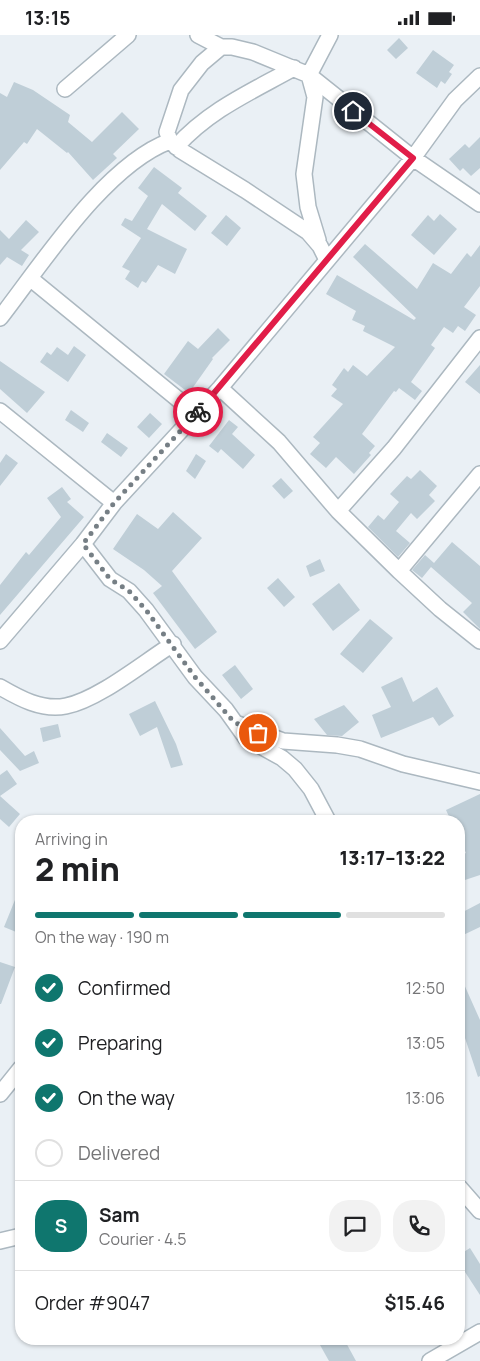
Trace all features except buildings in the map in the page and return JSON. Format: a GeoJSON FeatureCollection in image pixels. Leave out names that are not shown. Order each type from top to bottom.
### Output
{"type":"FeatureCollection","features":[{"type":"Feature","properties":{"kind":"street"},"geometry":{"type":"LineString","coordinates":[[65,89],[128,35]]}},
{"type":"Feature","properties":{"kind":"street"},"geometry":{"type":"LineString","coordinates":[[198,35],[221,47],[232,47],[253,52],[309,75],[413,158],[480,204]]}},
{"type":"Feature","properties":{"kind":"street"},"geometry":{"type":"LineString","coordinates":[[327,261],[320,246],[308,207],[304,174],[315,97],[309,75],[330,35]]}},
{"type":"Feature","properties":{"kind":"street"},"geometry":{"type":"LineString","coordinates":[[221,47],[202,63],[181,90],[167,132],[173,144],[286,217],[308,233],[320,246]]}},
{"type":"Feature","properties":{"kind":"street"},"geometry":{"type":"LineString","coordinates":[[3,307],[31,279],[104,189],[145,153],[173,144],[228,103],[294,68]]}},
{"type":"Feature","properties":{"kind":"street"},"geometry":{"type":"LineString","coordinates":[[0,641],[83,544],[114,503],[220,388],[413,158],[455,100],[480,75]]}},
{"type":"Feature","properties":{"kind":"street"},"geometry":{"type":"LineString","coordinates":[[31,279],[196,414]]}},
{"type":"Feature","properties":{"kind":"street"},"geometry":{"type":"LineString","coordinates":[[338,511],[394,448],[480,338]]}},
{"type":"Feature","properties":{"kind":"street"},"geometry":{"type":"LineString","coordinates":[[220,388],[279,442],[338,511],[399,571],[440,609],[480,641]]}},
{"type":"Feature","properties":{"kind":"street"},"geometry":{"type":"LineString","coordinates":[[0,411],[114,503]]}},
{"type":"Feature","properties":{"kind":"street"},"geometry":{"type":"LineString","coordinates":[[399,571],[480,474]]}},
{"type":"Feature","properties":{"kind":"street"},"geometry":{"type":"LineString","coordinates":[[83,544],[110,579],[129,591],[173,644],[195,677],[246,738],[282,758],[295,769],[311,789],[325,815]]}},
{"type":"Feature","properties":{"kind":"street"},"geometry":{"type":"LineString","coordinates":[[0,687],[23,700],[46,706],[65,706],[87,698],[173,644]]}},
{"type":"Feature","properties":{"kind":"street"},"geometry":{"type":"LineString","coordinates":[[234,722],[283,741],[337,745],[360,749],[402,764],[480,782]]}},
{"type":"Feature","properties":{"kind":"street"},"geometry":{"type":"LineString","coordinates":[[0,1094],[15,1075]]}},
{"type":"Feature","properties":{"kind":"street"},"geometry":{"type":"LineString","coordinates":[[465,1194],[480,1211]]}},
{"type":"Feature","properties":{"kind":"street"},"geometry":{"type":"LineString","coordinates":[[0,1241],[15,1237]]}},
{"type":"Feature","properties":{"kind":"street"},"geometry":{"type":"LineString","coordinates":[[465,1341],[480,1332]]}},
{"type":"Feature","properties":{"kind":"street"},"geometry":{"type":"LineString","coordinates":[[430,1361],[458,1345]]}},
{"type":"Feature","properties":{"kind":"way so far"},"geometry":{"type":"LineString","coordinates":[[198,412],[114,503],[83,544],[110,579],[129,591],[146,610],[173,644],[195,677],[226,710],[234,722],[258,733]]}},
{"type":"Feature","properties":{"kind":"route"},"geometry":{"type":"LineString","coordinates":[[198,412],[413,158],[353,111]]}}]}
